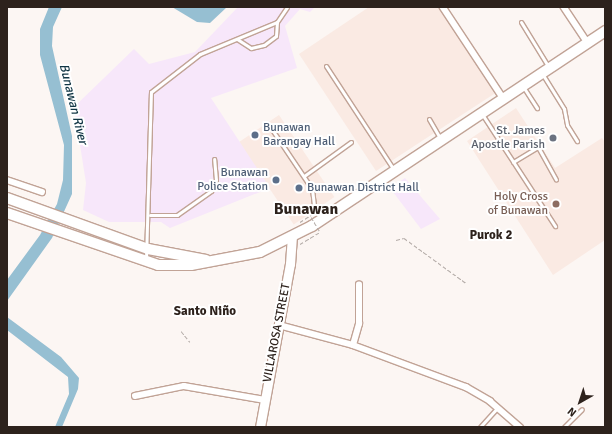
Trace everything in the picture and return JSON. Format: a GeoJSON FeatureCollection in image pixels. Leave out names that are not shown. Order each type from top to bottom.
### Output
{"type":"FeatureCollection","features":[{"type":"Feature","properties":{"kind":"highway"},"geometry":{"type":"LineString","coordinates":[[7,213],[80,241],[145,262],[178,266],[250,255],[292,243],[320,215],[395,171],[605,31]]}},
{"type":"Feature","properties":{"kind":"highway"},"geometry":{"type":"LineString","coordinates":[[7,198],[84,228],[148,249],[210,261]]}},
{"type":"Feature","properties":{"kind":"main road","name":"VILLAROSA STREET"},"geometry":{"type":"LineString","coordinates":[[260,427],[279,325],[292,243]]}},
{"type":"Feature","properties":{"kind":"street"},"geometry":{"type":"LineString","coordinates":[[443,7],[504,99]]}},
{"type":"Feature","properties":{"kind":"street"},"geometry":{"type":"LineString","coordinates":[[564,7],[588,43]]}},
{"type":"Feature","properties":{"kind":"street"},"geometry":{"type":"LineString","coordinates":[[7,180],[42,192]]}},
{"type":"Feature","properties":{"kind":"street"},"geometry":{"type":"LineString","coordinates":[[353,345],[359,324],[358,285]]}},
{"type":"Feature","properties":{"kind":"street"},"geometry":{"type":"LineString","coordinates":[[279,325],[353,345],[466,387],[498,407],[520,427]]}},
{"type":"Feature","properties":{"kind":"street"},"geometry":{"type":"LineString","coordinates":[[135,396],[184,386],[265,400]]}},
{"type":"Feature","properties":{"kind":"lane"},"geometry":{"type":"LineString","coordinates":[[237,39],[251,48],[264,46],[276,36],[277,22],[287,7]]}},
{"type":"Feature","properties":{"kind":"lane"},"geometry":{"type":"LineString","coordinates":[[145,262],[148,249],[150,215],[151,92],[200,54],[277,22]]}},
{"type":"Feature","properties":{"kind":"lane"},"geometry":{"type":"LineString","coordinates":[[521,22],[564,109],[566,125],[577,141]]}},
{"type":"Feature","properties":{"kind":"lane"},"geometry":{"type":"LineString","coordinates":[[326,66],[395,171]]}},
{"type":"Feature","properties":{"kind":"lane"},"geometry":{"type":"LineString","coordinates":[[523,86],[537,108]]}},
{"type":"Feature","properties":{"kind":"lane"},"geometry":{"type":"LineString","coordinates":[[482,114],[555,226]]}},
{"type":"Feature","properties":{"kind":"lane"},"geometry":{"type":"LineString","coordinates":[[429,119],[441,141]]}},
{"type":"Feature","properties":{"kind":"lane"},"geometry":{"type":"LineString","coordinates":[[269,126],[312,189],[320,215]]}},
{"type":"Feature","properties":{"kind":"lane"},"geometry":{"type":"LineString","coordinates":[[304,176],[351,142]]}},
{"type":"Feature","properties":{"kind":"lane"},"geometry":{"type":"LineString","coordinates":[[513,162],[538,147],[556,179]]}},
{"type":"Feature","properties":{"kind":"lane"},"geometry":{"type":"LineString","coordinates":[[150,215],[180,214],[190,202],[211,191],[216,180],[214,159]]}},
{"type":"Feature","properties":{"kind":"lane"},"geometry":{"type":"LineString","coordinates":[[480,427],[498,407]]}},
{"type":"Feature","properties":{"kind":"lane"},"geometry":{"type":"LineString","coordinates":[[564,427],[582,409]]}},
{"type":"Feature","properties":{"kind":"path"},"geometry":{"type":"LineString","coordinates":[[301,223],[320,215]]}},
{"type":"Feature","properties":{"kind":"path"},"geometry":{"type":"LineString","coordinates":[[292,243],[320,232],[311,217]]}},
{"type":"Feature","properties":{"kind":"path"},"geometry":{"type":"LineString","coordinates":[[396,240],[404,238],[466,283]]}},
{"type":"Feature","properties":{"kind":"path"},"geometry":{"type":"LineString","coordinates":[[181,331],[190,342]]}},
{"type":"Feature","properties":{"kind":"shaded area"},"geometry":{"type":"Polygon","coordinates":[[[238,7],[315,7],[310,12],[300,9],[285,26],[297,68],[211,98],[270,188],[170,228],[161,222],[109,222],[83,210],[86,183],[74,107],[134,49],[149,64],[195,52],[238,7]]]}},
{"type":"Feature","properties":{"kind":"shaded area"},"geometry":{"type":"Polygon","coordinates":[[[369,7],[440,7],[497,92],[376,171],[299,54],[369,7]]]}},
{"type":"Feature","properties":{"kind":"shaded area","name":"Holy Cross of Bunawan"},"geometry":{"type":"Polygon","coordinates":[[[516,108],[555,168],[602,138],[605,142],[605,240],[553,275],[467,141],[516,108]]]}},
{"type":"Feature","properties":{"kind":"shaded area"},"geometry":{"type":"Polygon","coordinates":[[[279,115],[334,197],[294,224],[238,142],[279,115]]]}},
{"type":"Feature","properties":{"kind":"shaded area"},"geometry":{"type":"Polygon","coordinates":[[[405,178],[440,219],[421,229],[390,188],[405,178]]]}},
{"type":"Feature","properties":{"kind":"water"},"geometry":{"type":"Polygon","coordinates":[[[49,7],[62,7],[53,27],[52,46],[72,136],[72,194],[52,238],[7,301],[7,280],[40,235],[57,204],[63,180],[64,145],[40,55],[40,29],[49,7]]]}},
{"type":"Feature","properties":{"kind":"water"},"geometry":{"type":"Polygon","coordinates":[[[172,7],[227,7],[210,23],[197,22],[172,7]]]}},
{"type":"Feature","properties":{"kind":"water"},"geometry":{"type":"Polygon","coordinates":[[[7,317],[61,357],[79,378],[78,389],[62,427],[55,427],[69,394],[68,377],[7,330],[7,317]]]}},
{"type":"Feature","properties":{"kind":"place","name":"Bunawan Barangay Hall"},"geometry":{"type":"Point","coordinates":[255,135]}},
{"type":"Feature","properties":{"kind":"place","name":"St. James Apostle Parish"},"geometry":{"type":"Point","coordinates":[553,138]}},
{"type":"Feature","properties":{"kind":"place","name":"Bunawan Police Station"},"geometry":{"type":"Point","coordinates":[276,180]}},
{"type":"Feature","properties":{"kind":"place","name":"Bunawan District Hall"},"geometry":{"type":"Point","coordinates":[299,188]}},
{"type":"Feature","properties":{"kind":"place","name":"Holy Cross of Bunawan"},"geometry":{"type":"Point","coordinates":[556,204]}},
{"type":"Feature","properties":{"kind":"district","name":"Bunawan"},"geometry":{"type":"Point","coordinates":[306,209]}},
{"type":"Feature","properties":{"kind":"district","name":"Purok 2"},"geometry":{"type":"Point","coordinates":[491,235]}},
{"type":"Feature","properties":{"kind":"district","name":"Santo Niño"},"geometry":{"type":"Point","coordinates":[205,311]}},
{"type":"Feature","properties":{"kind":"water label","name":"Bunawan River"},"geometry":{"type":"Point","coordinates":[73,104]}}]}
